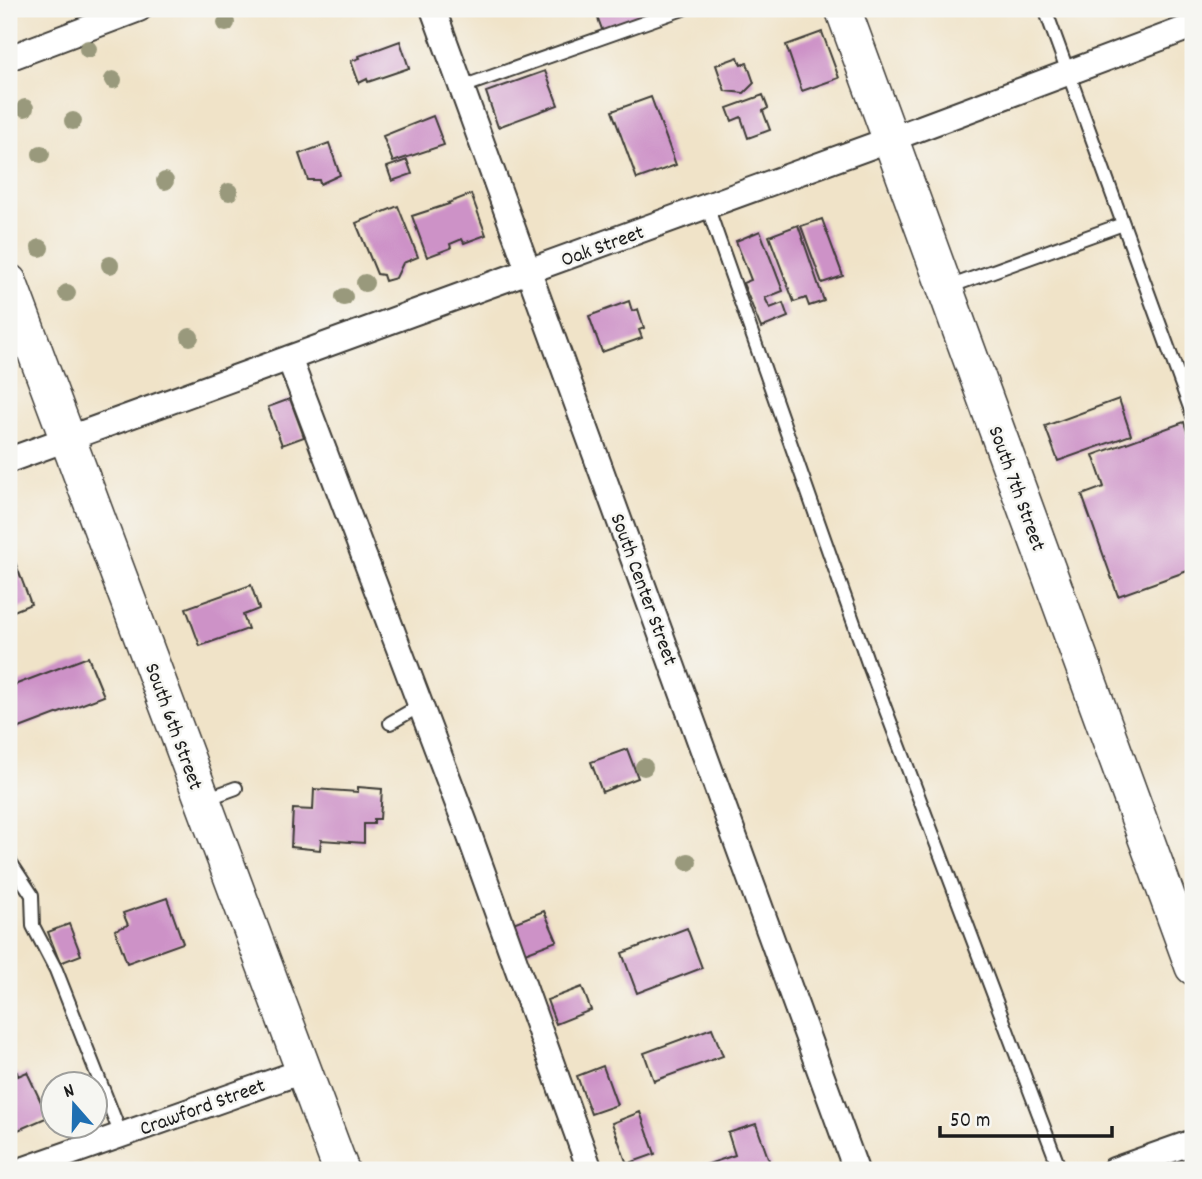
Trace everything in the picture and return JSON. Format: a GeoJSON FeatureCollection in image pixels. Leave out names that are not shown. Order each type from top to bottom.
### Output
{"type":"FeatureCollection","features":[{"type":"Feature","properties":{"kind":"main road","name":"South 7th Street"},"geometry":{"type":"LineString","coordinates":[[843,9],[945,288],[1184,916],[1193,967]]}},
{"type":"Feature","properties":{"kind":"main road","name":"South 6th Street"},"geometry":{"type":"LineString","coordinates":[[9,282],[341,1170]]}},
{"type":"Feature","properties":{"kind":"street"},"geometry":{"type":"LineString","coordinates":[[9,58],[110,14],[139,9]]}},
{"type":"Feature","properties":{"kind":"street","name":"South Center Street"},"geometry":{"type":"LineString","coordinates":[[433,9],[856,1170]]}},
{"type":"Feature","properties":{"kind":"street","name":"Oak Street"},"geometry":{"type":"LineString","coordinates":[[9,460],[891,139],[1193,26]]}},
{"type":"Feature","properties":{"kind":"street"},"geometry":{"type":"LineString","coordinates":[[289,358],[421,705],[590,1170]]}},
{"type":"Feature","properties":{"kind":"street","name":"Crawford Street"},"geometry":{"type":"LineString","coordinates":[[22,1170],[303,1071]]}},
{"type":"Feature","properties":{"kind":"street"},"geometry":{"type":"LineString","coordinates":[[1114,1170],[1193,1142]]}},
{"type":"Feature","properties":{"kind":"lane"},"geometry":{"type":"LineString","coordinates":[[462,87],[683,9]]}},
{"type":"Feature","properties":{"kind":"lane"},"geometry":{"type":"LineString","coordinates":[[1045,9],[1193,416]]}},
{"type":"Feature","properties":{"kind":"lane"},"geometry":{"type":"LineString","coordinates":[[707,206],[868,663],[1060,1170]]}},
{"type":"Feature","properties":{"kind":"lane"},"geometry":{"type":"LineString","coordinates":[[945,288],[1123,224]]}},
{"type":"Feature","properties":{"kind":"lane"},"geometry":{"type":"LineString","coordinates":[[390,723],[421,705]]}},
{"type":"Feature","properties":{"kind":"lane"},"geometry":{"type":"LineString","coordinates":[[202,800],[236,788]]}},
{"type":"Feature","properties":{"kind":"lane"},"geometry":{"type":"LineString","coordinates":[[9,860],[32,895],[33,926],[56,970],[121,1135]]}},
{"type":"Feature","properties":{"kind":"building"},"geometry":{"type":"Polygon","coordinates":[[[608,9],[664,9],[603,32],[596,13],[608,9]]]}},
{"type":"Feature","properties":{"kind":"building"},"geometry":{"type":"Polygon","coordinates":[[[822,32],[839,78],[802,91],[786,45],[822,32]]]}},
{"type":"Feature","properties":{"kind":"building"},"geometry":{"type":"Polygon","coordinates":[[[400,41],[409,68],[359,83],[351,61],[400,41]]]}},
{"type":"Feature","properties":{"kind":"building"},"geometry":{"type":"Polygon","coordinates":[[[738,57],[741,65],[747,63],[754,83],[744,93],[725,91],[716,65],[738,57]]]}},
{"type":"Feature","properties":{"kind":"building"},"geometry":{"type":"Polygon","coordinates":[[[545,71],[558,105],[498,127],[486,92],[545,71]]]}},
{"type":"Feature","properties":{"kind":"building"},"geometry":{"type":"Polygon","coordinates":[[[763,95],[768,108],[763,111],[770,130],[748,138],[741,117],[732,121],[727,108],[763,95]]]}},
{"type":"Feature","properties":{"kind":"building"},"geometry":{"type":"Polygon","coordinates":[[[651,97],[676,165],[637,179],[612,111],[651,97]]]}},
{"type":"Feature","properties":{"kind":"building"},"geometry":{"type":"Polygon","coordinates":[[[433,116],[444,145],[393,162],[383,136],[433,116]]]}},
{"type":"Feature","properties":{"kind":"building"},"geometry":{"type":"Polygon","coordinates":[[[329,143],[340,175],[320,184],[319,180],[308,180],[299,154],[329,143]]]}},
{"type":"Feature","properties":{"kind":"building"},"geometry":{"type":"Polygon","coordinates":[[[407,160],[412,174],[392,181],[387,167],[407,160]]]}},
{"type":"Feature","properties":{"kind":"building"},"geometry":{"type":"Polygon","coordinates":[[[471,194],[486,235],[464,243],[462,239],[450,244],[451,248],[427,257],[412,216],[471,194]]]}},
{"type":"Feature","properties":{"kind":"building"},"geometry":{"type":"Polygon","coordinates":[[[398,206],[418,257],[403,263],[396,278],[385,281],[383,275],[377,274],[356,223],[398,206]]]}},
{"type":"Feature","properties":{"kind":"building"},"geometry":{"type":"Polygon","coordinates":[[[822,219],[843,276],[822,283],[801,226],[822,219]]]}},
{"type":"Feature","properties":{"kind":"building"},"geometry":{"type":"Polygon","coordinates":[[[798,225],[824,301],[809,306],[806,298],[794,302],[769,236],[798,225]]]}},
{"type":"Feature","properties":{"kind":"building"},"geometry":{"type":"Polygon","coordinates":[[[760,231],[783,291],[765,298],[770,308],[783,303],[788,317],[761,328],[743,283],[751,280],[736,241],[760,231]]]}},
{"type":"Feature","properties":{"kind":"building"},"geometry":{"type":"Polygon","coordinates":[[[629,301],[632,311],[638,309],[644,328],[639,330],[642,338],[602,352],[589,316],[629,301]]]}},
{"type":"Feature","properties":{"kind":"building"},"geometry":{"type":"Polygon","coordinates":[[[290,399],[304,437],[282,445],[268,407],[290,399]]]}},
{"type":"Feature","properties":{"kind":"building"},"geometry":{"type":"Polygon","coordinates":[[[1119,399],[1131,435],[1058,461],[1045,426],[1119,399]]]}},
{"type":"Feature","properties":{"kind":"building"},"geometry":{"type":"Polygon","coordinates":[[[1184,422],[1193,450],[1193,569],[1118,596],[1082,495],[1104,487],[1093,455],[1184,422]]]}},
{"type":"Feature","properties":{"kind":"building"},"geometry":{"type":"Polygon","coordinates":[[[12,554],[31,604],[9,613],[9,556],[12,554]]]}},
{"type":"Feature","properties":{"kind":"building"},"geometry":{"type":"Polygon","coordinates":[[[251,585],[259,609],[243,615],[248,629],[200,646],[186,608],[251,585]]]}},
{"type":"Feature","properties":{"kind":"building"},"geometry":{"type":"Polygon","coordinates":[[[88,657],[104,696],[9,732],[9,687],[88,657]]]}},
{"type":"Feature","properties":{"kind":"building"},"geometry":{"type":"Polygon","coordinates":[[[627,749],[638,778],[602,792],[591,762],[627,749]]]}},
{"type":"Feature","properties":{"kind":"building"},"geometry":{"type":"Polygon","coordinates":[[[358,787],[382,789],[380,819],[374,819],[374,824],[364,824],[364,843],[321,840],[320,850],[291,847],[293,809],[313,810],[314,789],[358,792],[358,787]]]}},
{"type":"Feature","properties":{"kind":"building"},"geometry":{"type":"Polygon","coordinates":[[[167,898],[183,943],[127,963],[115,930],[128,925],[123,913],[167,898]]]}},
{"type":"Feature","properties":{"kind":"building"},"geometry":{"type":"Polygon","coordinates":[[[544,911],[557,941],[525,953],[513,923],[544,911]]]}},
{"type":"Feature","properties":{"kind":"building"},"geometry":{"type":"Polygon","coordinates":[[[69,924],[81,955],[60,963],[48,932],[69,924]]]}},
{"type":"Feature","properties":{"kind":"building"},"geometry":{"type":"Polygon","coordinates":[[[687,928],[702,968],[637,993],[622,953],[687,928]]]}},
{"type":"Feature","properties":{"kind":"building"},"geometry":{"type":"Polygon","coordinates":[[[582,987],[591,1010],[556,1024],[547,1000],[582,987]]]}},
{"type":"Feature","properties":{"kind":"building"},"geometry":{"type":"Polygon","coordinates":[[[712,1028],[723,1056],[654,1081],[644,1053],[712,1028]]]}},
{"type":"Feature","properties":{"kind":"building"},"geometry":{"type":"Polygon","coordinates":[[[603,1066],[617,1105],[591,1114],[577,1076],[603,1066]]]}},
{"type":"Feature","properties":{"kind":"building"},"geometry":{"type":"Polygon","coordinates":[[[9,1067],[12,1074],[17,1072],[18,1076],[27,1072],[38,1096],[38,1121],[9,1134],[9,1067]]]}},
{"type":"Feature","properties":{"kind":"building"},"geometry":{"type":"Polygon","coordinates":[[[640,1112],[655,1154],[627,1164],[612,1123],[640,1112]]]}},
{"type":"Feature","properties":{"kind":"building"},"geometry":{"type":"Polygon","coordinates":[[[756,1124],[771,1166],[757,1170],[707,1170],[705,1165],[735,1155],[728,1133],[756,1124]]]}}]}
